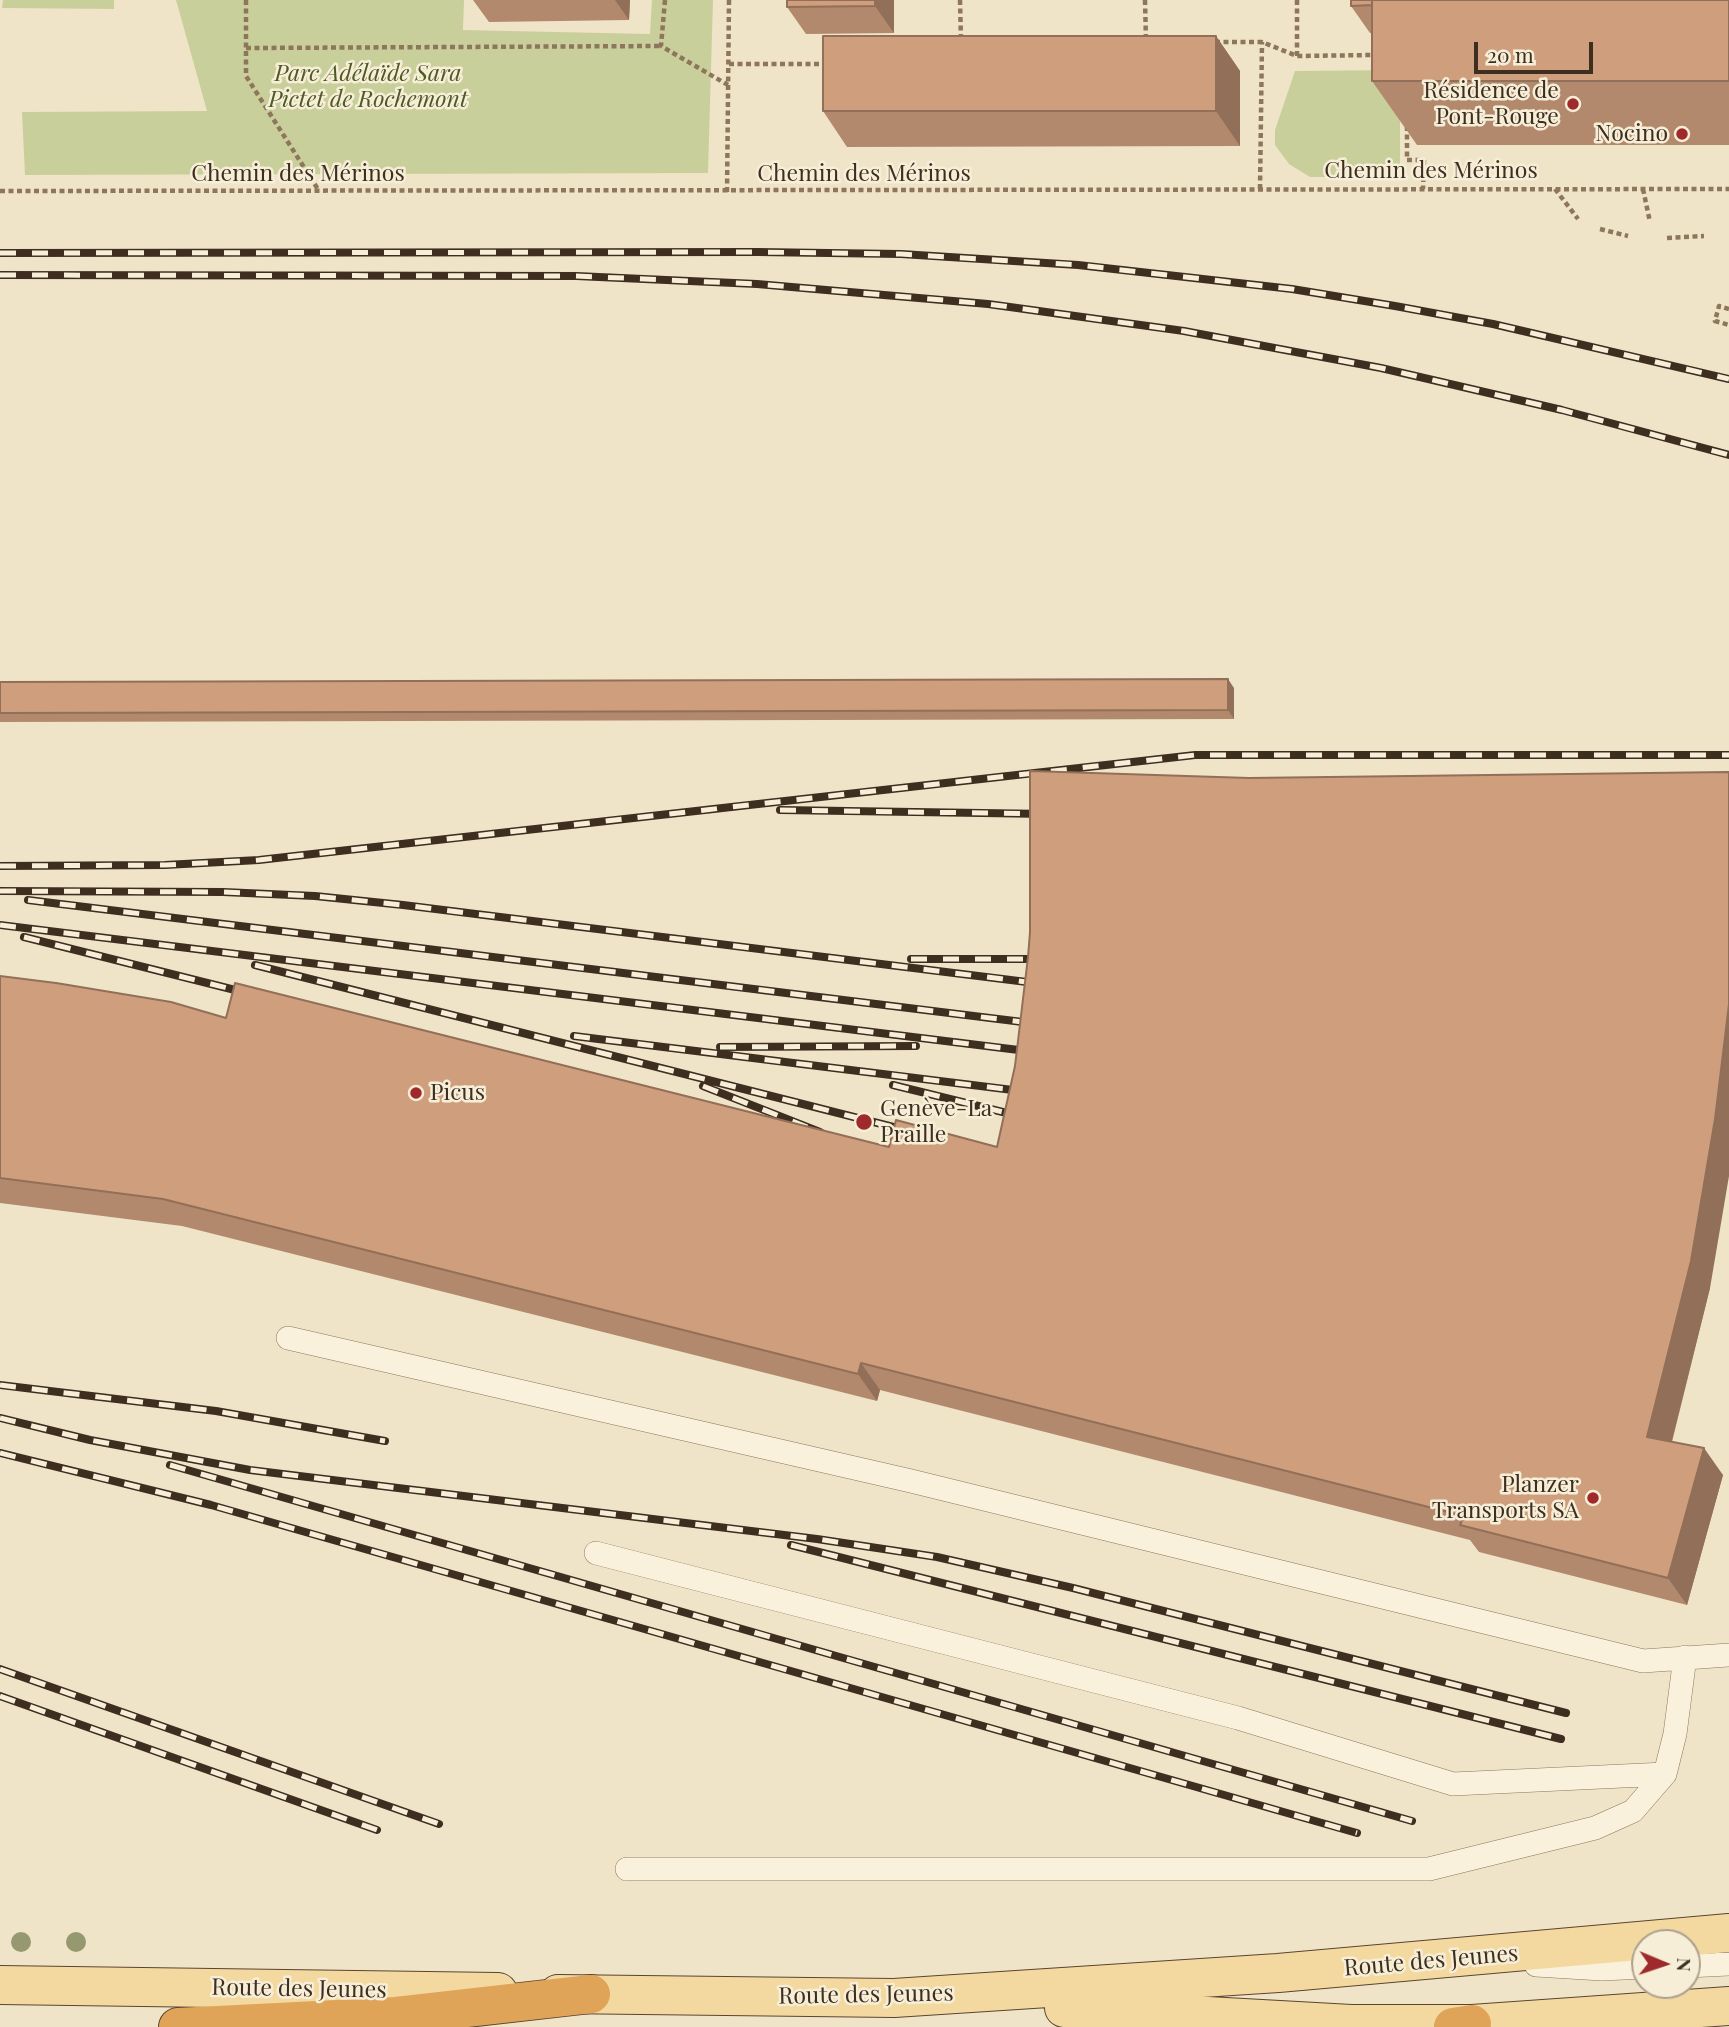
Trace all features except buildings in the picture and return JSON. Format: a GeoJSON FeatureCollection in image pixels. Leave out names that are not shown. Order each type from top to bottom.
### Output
{"type":"FeatureCollection","features":[{"type":"Feature","properties":{"kind":"highway"},"geometry":{"type":"LineString","coordinates":[[178,2027],[396,2016],[591,1994]]}},
{"type":"Feature","properties":{"kind":"main road","name":"Route des Jeunes"},"geometry":{"type":"LineString","coordinates":[[0,1985],[894,1998],[1445,1960],[1729,1933]]}},
{"type":"Feature","properties":{"kind":"main road"},"geometry":{"type":"LineString","coordinates":[[894,1998],[1351,2024],[1463,2026],[1729,2006]]}},
{"type":"Feature","properties":{"kind":"lane"},"geometry":{"type":"LineString","coordinates":[[288,1338],[911,1481],[1643,1661],[1729,1655]]}},
{"type":"Feature","properties":{"kind":"lane"},"geometry":{"type":"LineString","coordinates":[[596,1553],[1238,1718],[1453,1784],[1665,1774]]}},
{"type":"Feature","properties":{"kind":"lane"},"geometry":{"type":"LineString","coordinates":[[627,1869],[1429,1869],[1595,1828],[1633,1811],[1665,1774],[1675,1734],[1685,1657]]}},
{"type":"Feature","properties":{"kind":"lane"},"geometry":{"type":"LineString","coordinates":[[1445,1960],[1602,1969],[1631,1968]]}},
{"type":"Feature","properties":{"kind":"lane"},"geometry":{"type":"LineString","coordinates":[[1701,1965],[1729,1964]]}},
{"type":"Feature","properties":{"kind":"path"},"geometry":{"type":"LineString","coordinates":[[246,0],[246,76],[320,192]]}},
{"type":"Feature","properties":{"kind":"path"},"geometry":{"type":"LineString","coordinates":[[661,46],[665,0]]}},
{"type":"Feature","properties":{"kind":"path"},"geometry":{"type":"LineString","coordinates":[[727,192],[729,0]]}},
{"type":"Feature","properties":{"kind":"path"},"geometry":{"type":"LineString","coordinates":[[960,0],[961,52]]}},
{"type":"Feature","properties":{"kind":"path"},"geometry":{"type":"LineString","coordinates":[[1145,0],[1146,42]]}},
{"type":"Feature","properties":{"kind":"path"},"geometry":{"type":"LineString","coordinates":[[1297,0],[1297,56]]}},
{"type":"Feature","properties":{"kind":"path"},"geometry":{"type":"LineString","coordinates":[[961,41],[974,41]]}},
{"type":"Feature","properties":{"kind":"path"},"geometry":{"type":"LineString","coordinates":[[1132,42],[1158,42]]}},
{"type":"Feature","properties":{"kind":"path"},"geometry":{"type":"LineString","coordinates":[[1210,42],[1262,42],[1297,56],[1379,55]]}},
{"type":"Feature","properties":{"kind":"path"},"geometry":{"type":"LineString","coordinates":[[1260,189],[1262,42]]}},
{"type":"Feature","properties":{"kind":"path"},"geometry":{"type":"LineString","coordinates":[[246,47],[661,46],[728,85]]}},
{"type":"Feature","properties":{"kind":"path"},"geometry":{"type":"LineString","coordinates":[[729,64],[836,64]]}},
{"type":"Feature","properties":{"kind":"path"},"geometry":{"type":"LineString","coordinates":[[1407,121],[1407,160],[1424,160],[1423,189]]}},
{"type":"Feature","properties":{"kind":"path"},"geometry":{"type":"LineString","coordinates":[[1554,189],[1578,219]]}},
{"type":"Feature","properties":{"kind":"path"},"geometry":{"type":"LineString","coordinates":[[1643,189],[1650,222]]}},
{"type":"Feature","properties":{"kind":"path","name":"Chemin des Mérinos"},"geometry":{"type":"LineString","coordinates":[[0,191],[1729,189]]}},
{"type":"Feature","properties":{"kind":"path"},"geometry":{"type":"LineString","coordinates":[[1600,229],[1628,236]]}},
{"type":"Feature","properties":{"kind":"path"},"geometry":{"type":"LineString","coordinates":[[1667,239],[1704,236]]}},
{"type":"Feature","properties":{"kind":"path"},"geometry":{"type":"LineString","coordinates":[[1729,309],[1718,306],[1715,321],[1729,325]]}},
{"type":"Feature","properties":{"kind":"green space"},"geometry":{"type":"Polygon","coordinates":[[[3,0],[114,0],[114,9],[2,8],[3,0]]]}},
{"type":"Feature","properties":{"kind":"green space","name":"Parc Adélaïde Sara Pictet de Rochemont"},"geometry":{"type":"Polygon","coordinates":[[[176,0],[464,0],[463,30],[650,34],[652,0],[713,0],[708,173],[25,175],[22,112],[207,111],[176,0]]]}},
{"type":"Feature","properties":{"kind":"green space"},"geometry":{"type":"Polygon","coordinates":[[[1400,70],[1400,177],[1310,177],[1289,164],[1275,145],[1275,130],[1295,71],[1400,70]]]}},
{"type":"Feature","properties":{"kind":"railway"},"geometry":{"type":"LineString","coordinates":[[0,253],[757,252],[901,254],[1078,265],[1292,289],[1395,306],[1493,324],[1729,379]]}},
{"type":"Feature","properties":{"kind":"railway"},"geometry":{"type":"LineString","coordinates":[[0,275],[576,276],[757,284],[988,304],[1184,331],[1381,368],[1562,410],[1729,455]]}},
{"type":"Feature","properties":{"kind":"railway"},"geometry":{"type":"LineString","coordinates":[[0,866],[165,865],[259,860],[1195,755],[1729,755]]}},
{"type":"Feature","properties":{"kind":"railway"},"geometry":{"type":"LineString","coordinates":[[780,810],[1049,814]]}},
{"type":"Feature","properties":{"kind":"railway"},"geometry":{"type":"LineString","coordinates":[[0,891],[223,892],[315,896],[1043,984]]}},
{"type":"Feature","properties":{"kind":"railway"},"geometry":{"type":"LineString","coordinates":[[28,900],[1039,1024]]}},
{"type":"Feature","properties":{"kind":"railway"},"geometry":{"type":"LineString","coordinates":[[0,925],[1035,1052]]}},
{"type":"Feature","properties":{"kind":"railway"},"geometry":{"type":"LineString","coordinates":[[24,937],[251,994]]}},
{"type":"Feature","properties":{"kind":"railway"},"geometry":{"type":"LineString","coordinates":[[911,959],[1048,959]]}},
{"type":"Feature","properties":{"kind":"railway"},"geometry":{"type":"LineString","coordinates":[[255,965],[913,1132]]}},
{"type":"Feature","properties":{"kind":"railway"},"geometry":{"type":"LineString","coordinates":[[574,1036],[1029,1092]]}},
{"type":"Feature","properties":{"kind":"railway"},"geometry":{"type":"LineString","coordinates":[[720,1047],[916,1046]]}},
{"type":"Feature","properties":{"kind":"railway"},"geometry":{"type":"LineString","coordinates":[[893,1085],[1023,1117]]}},
{"type":"Feature","properties":{"kind":"railway"},"geometry":{"type":"LineString","coordinates":[[703,1086],[820,1132]]}},
{"type":"Feature","properties":{"kind":"railway"},"geometry":{"type":"LineString","coordinates":[[0,1385],[216,1411],[385,1441]]}},
{"type":"Feature","properties":{"kind":"railway"},"geometry":{"type":"LineString","coordinates":[[0,1418],[90,1440],[250,1470],[817,1539],[937,1557],[1073,1588],[1566,1713]]}},
{"type":"Feature","properties":{"kind":"railway"},"geometry":{"type":"LineString","coordinates":[[0,1453],[211,1505],[1357,1833]]}},
{"type":"Feature","properties":{"kind":"railway"},"geometry":{"type":"LineString","coordinates":[[170,1465],[1412,1821]]}},
{"type":"Feature","properties":{"kind":"railway"},"geometry":{"type":"LineString","coordinates":[[791,1545],[1561,1739]]}},
{"type":"Feature","properties":{"kind":"railway"},"geometry":{"type":"LineString","coordinates":[[0,1669],[439,1824]]}},
{"type":"Feature","properties":{"kind":"railway"},"geometry":{"type":"LineString","coordinates":[[0,1696],[377,1830]]}},
{"type":"Feature","properties":{"kind":"place","name":"Résidence de Pont-Rouge"},"geometry":{"type":"Point","coordinates":[1573,104]}},
{"type":"Feature","properties":{"kind":"place","name":"Nocino"},"geometry":{"type":"Point","coordinates":[1682,134]}},
{"type":"Feature","properties":{"kind":"place","name":"Picus"},"geometry":{"type":"Point","coordinates":[416,1093]}},
{"type":"Feature","properties":{"kind":"place","name":"Genève-La Praille"},"geometry":{"type":"Point","coordinates":[864,1122]}},
{"type":"Feature","properties":{"kind":"place","name":"Planzer Transports SA"},"geometry":{"type":"Point","coordinates":[1593,1498]}}]}
